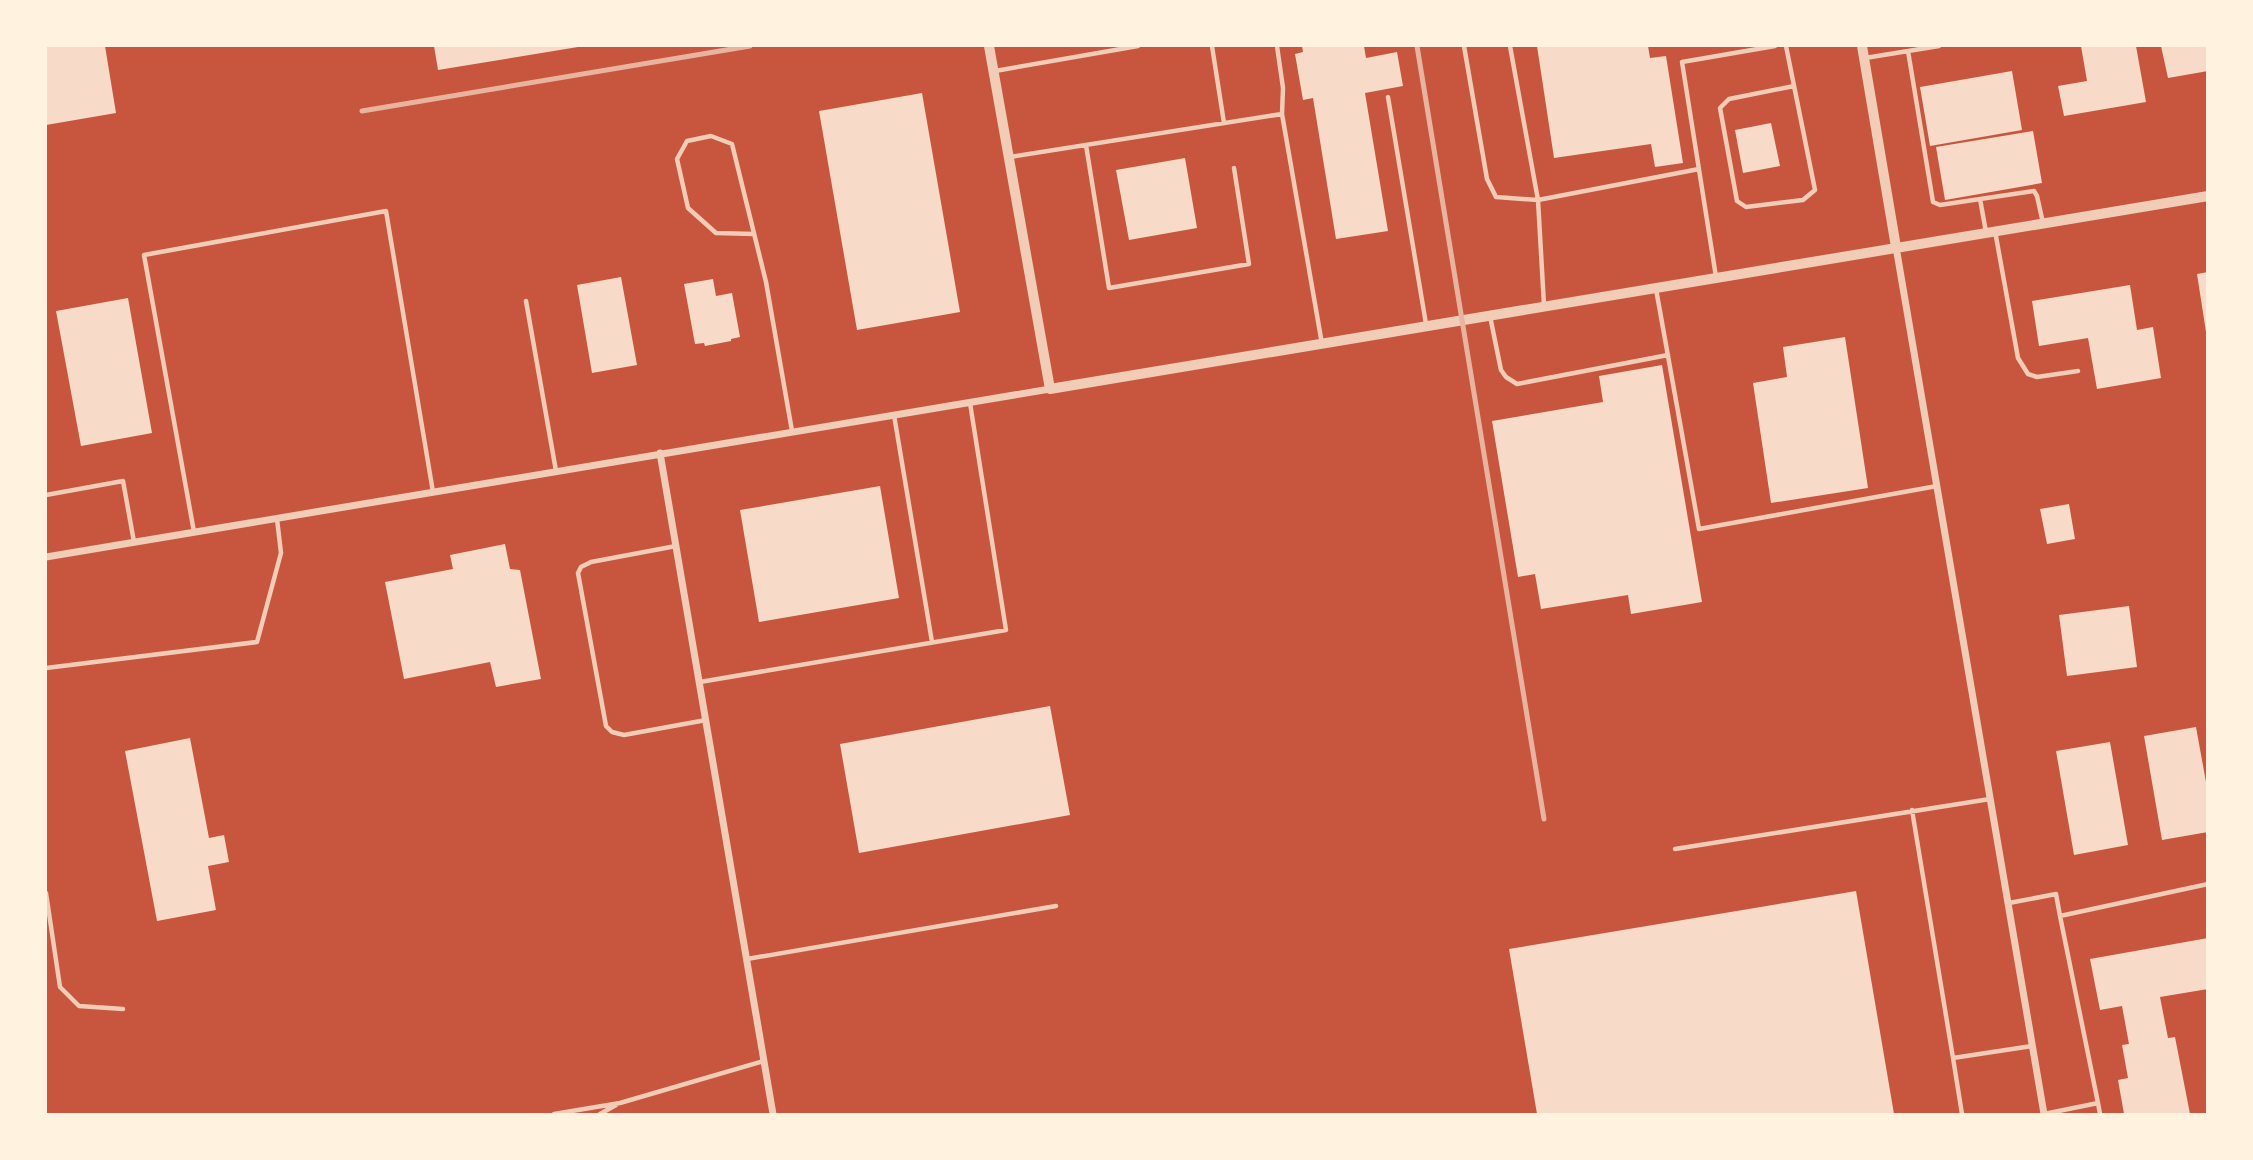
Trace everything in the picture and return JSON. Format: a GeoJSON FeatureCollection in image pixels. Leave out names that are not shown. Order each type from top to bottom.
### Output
{"type":"FeatureCollection","features":[{"type":"Feature","properties":{"kind":"street"},"geometry":{"type":"LineString","coordinates":[[989,46],[1050,388]]}},
{"type":"Feature","properties":{"kind":"street"},"geometry":{"type":"LineString","coordinates":[[1862,46],[2044,1114]]}},
{"type":"Feature","properties":{"kind":"street"},"geometry":{"type":"LineString","coordinates":[[46,557],[2207,196]]}},
{"type":"Feature","properties":{"kind":"street"},"geometry":{"type":"LineString","coordinates":[[660,453],[773,1115]]}},
{"type":"Feature","properties":{"kind":"lane"},"geometry":{"type":"LineString","coordinates":[[994,71],[1138,46]]}},
{"type":"Feature","properties":{"kind":"lane"},"geometry":{"type":"LineString","coordinates":[[1212,46],[1224,123]]}},
{"type":"Feature","properties":{"kind":"lane"},"geometry":{"type":"LineString","coordinates":[[1277,46],[1283,88],[1282,114],[1322,344]]}},
{"type":"Feature","properties":{"kind":"lane"},"geometry":{"type":"LineString","coordinates":[[1464,46],[1487,179],[1496,197],[1538,200],[1699,169]]}},
{"type":"Feature","properties":{"kind":"lane"},"geometry":{"type":"LineString","coordinates":[[1510,46],[1538,200],[1544,306]]}},
{"type":"Feature","properties":{"kind":"lane"},"geometry":{"type":"LineString","coordinates":[[1717,277],[1682,62],[1775,46]]}},
{"type":"Feature","properties":{"kind":"lane"},"geometry":{"type":"LineString","coordinates":[[1786,46],[1815,190],[1804,200],[1746,207],[1737,201],[1720,108],[1729,99],[1794,86]]}},
{"type":"Feature","properties":{"kind":"lane"},"geometry":{"type":"LineString","coordinates":[[1864,58],[1939,46]]}},
{"type":"Feature","properties":{"kind":"lane"},"geometry":{"type":"LineString","coordinates":[[1908,51],[1933,202],[1940,205],[2034,191],[2043,223]]}},
{"type":"Feature","properties":{"kind":"lane"},"geometry":{"type":"LineString","coordinates":[[1388,97],[1426,326]]}},
{"type":"Feature","properties":{"kind":"lane"},"geometry":{"type":"LineString","coordinates":[[1009,157],[1282,114]]}},
{"type":"Feature","properties":{"kind":"lane"},"geometry":{"type":"LineString","coordinates":[[754,234],[716,233],[688,208],[677,159],[687,141],[711,136],[732,145],[766,282],[792,431]]}},
{"type":"Feature","properties":{"kind":"lane"},"geometry":{"type":"LineString","coordinates":[[1086,145],[1109,288],[1249,264],[1234,168]]}},
{"type":"Feature","properties":{"kind":"lane"},"geometry":{"type":"LineString","coordinates":[[1980,199],[1990,231],[2018,358],[2028,374],[2037,377],[2078,371]]}},
{"type":"Feature","properties":{"kind":"lane"},"geometry":{"type":"LineString","coordinates":[[194,532],[144,255],[386,211],[433,492]]}},
{"type":"Feature","properties":{"kind":"lane"},"geometry":{"type":"LineString","coordinates":[[1655,287],[1699,529],[1937,486]]}},
{"type":"Feature","properties":{"kind":"lane"},"geometry":{"type":"LineString","coordinates":[[526,301],[556,471]]}},
{"type":"Feature","properties":{"kind":"lane"},"geometry":{"type":"LineString","coordinates":[[1490,315],[1501,370],[1517,384],[1668,355]]}},
{"type":"Feature","properties":{"kind":"lane"},"geometry":{"type":"LineString","coordinates":[[699,682],[1006,630],[970,403]]}},
{"type":"Feature","properties":{"kind":"lane"},"geometry":{"type":"LineString","coordinates":[[894,415],[932,642]]}},
{"type":"Feature","properties":{"kind":"lane"},"geometry":{"type":"LineString","coordinates":[[46,495],[123,481],[134,542]]}},
{"type":"Feature","properties":{"kind":"lane"},"geometry":{"type":"LineString","coordinates":[[46,668],[257,642],[281,554],[277,518]]}},
{"type":"Feature","properties":{"kind":"lane"},"geometry":{"type":"LineString","coordinates":[[676,546],[591,562],[581,567],[578,573],[606,726],[612,732],[624,735],[706,720]]}},
{"type":"Feature","properties":{"kind":"lane"},"geometry":{"type":"LineString","coordinates":[[1675,849],[1990,799]]}},
{"type":"Feature","properties":{"kind":"lane"},"geometry":{"type":"LineString","coordinates":[[1912,810],[1962,1115]]}},
{"type":"Feature","properties":{"kind":"lane"},"geometry":{"type":"LineString","coordinates":[[2060,916],[2207,884]]}},
{"type":"Feature","properties":{"kind":"lane"},"geometry":{"type":"LineString","coordinates":[[46,893],[60,987],[79,1006],[123,1009]]}},
{"type":"Feature","properties":{"kind":"lane"},"geometry":{"type":"LineString","coordinates":[[2008,903],[2056,894],[2100,1115]]}},
{"type":"Feature","properties":{"kind":"lane"},"geometry":{"type":"LineString","coordinates":[[747,960],[1055,906]]}},
{"type":"Feature","properties":{"kind":"lane"},"geometry":{"type":"LineString","coordinates":[[1952,1058],[2032,1046]]}},
{"type":"Feature","properties":{"kind":"lane"},"geometry":{"type":"LineString","coordinates":[[554,1115],[620,1103],[764,1061]]}},
{"type":"Feature","properties":{"kind":"lane"},"geometry":{"type":"LineString","coordinates":[[600,1115],[620,1103]]}},
{"type":"Feature","properties":{"kind":"lane"},"geometry":{"type":"LineString","coordinates":[[2044,1114],[2098,1103]]}},
{"type":"Feature","properties":{"kind":"building"},"geometry":{"type":"Polygon","coordinates":[[[46,46],[105,46],[116,113],[46,125],[46,46]]]}},
{"type":"Feature","properties":{"kind":"building"},"geometry":{"type":"Polygon","coordinates":[[[434,46],[578,46],[578,47],[438,70],[434,46]]]}},
{"type":"Feature","properties":{"kind":"building"},"geometry":{"type":"Polygon","coordinates":[[[1302,46],[1364,46],[1366,58],[1397,52],[1403,86],[1365,93],[1388,231],[1336,239],[1313,98],[1303,100],[1295,54],[1303,52],[1302,46]]]}},
{"type":"Feature","properties":{"kind":"building"},"geometry":{"type":"Polygon","coordinates":[[[1537,46],[1648,46],[1650,58],[1666,56],[1683,163],[1655,167],[1651,144],[1554,158],[1537,46]]]}},
{"type":"Feature","properties":{"kind":"building"},"geometry":{"type":"Polygon","coordinates":[[[2081,46],[2136,46],[2146,102],[2064,116],[2058,86],[2087,81],[2081,46]]]}},
{"type":"Feature","properties":{"kind":"building"},"geometry":{"type":"Polygon","coordinates":[[[2161,46],[2208,46],[2208,71],[2168,78],[2161,46]]]}},
{"type":"Feature","properties":{"kind":"building"},"geometry":{"type":"Polygon","coordinates":[[[2012,71],[2022,130],[1930,146],[1920,87],[2012,71]]]}},
{"type":"Feature","properties":{"kind":"building"},"geometry":{"type":"Polygon","coordinates":[[[922,93],[960,312],[857,330],[819,111],[922,93]]]}},
{"type":"Feature","properties":{"kind":"building"},"geometry":{"type":"Polygon","coordinates":[[[1771,123],[1780,166],[1743,173],[1735,130],[1771,123]]]}},
{"type":"Feature","properties":{"kind":"building"},"geometry":{"type":"Polygon","coordinates":[[[2033,131],[2042,183],[1945,200],[1936,147],[2033,131]]]}},
{"type":"Feature","properties":{"kind":"building"},"geometry":{"type":"Polygon","coordinates":[[[1185,158],[1197,228],[1129,240],[1116,170],[1185,158]]]}},
{"type":"Feature","properties":{"kind":"building"},"geometry":{"type":"Polygon","coordinates":[[[2208,272],[2208,332],[2206,332],[2197,274],[2208,272]]]}},
{"type":"Feature","properties":{"kind":"building"},"geometry":{"type":"Polygon","coordinates":[[[621,277],[637,365],[592,373],[577,285],[621,277]]]}},
{"type":"Feature","properties":{"kind":"building"},"geometry":{"type":"Polygon","coordinates":[[[713,279],[716,296],[732,293],[740,337],[705,346],[704,343],[695,344],[684,284],[713,279]]]}},
{"type":"Feature","properties":{"kind":"building"},"geometry":{"type":"Polygon","coordinates":[[[2130,285],[2137,330],[2153,327],[2161,378],[2097,389],[2088,338],[2039,346],[2032,301],[2130,285]]]}},
{"type":"Feature","properties":{"kind":"building"},"geometry":{"type":"Polygon","coordinates":[[[128,298],[152,433],[81,446],[56,311],[128,298]]]}},
{"type":"Feature","properties":{"kind":"building"},"geometry":{"type":"Polygon","coordinates":[[[1845,337],[1868,488],[1771,503],[1753,383],[1787,377],[1783,347],[1845,337]]]}},
{"type":"Feature","properties":{"kind":"building"},"geometry":{"type":"Polygon","coordinates":[[[1662,365],[1702,602],[1631,614],[1628,595],[1541,609],[1535,574],[1518,577],[1492,421],[1603,402],[1599,376],[1662,365]]]}},
{"type":"Feature","properties":{"kind":"building"},"geometry":{"type":"Polygon","coordinates":[[[880,486],[899,598],[759,622],[740,510],[880,486]]]}},
{"type":"Feature","properties":{"kind":"building"},"geometry":{"type":"Polygon","coordinates":[[[2069,504],[2075,539],[2047,544],[2040,509],[2069,504]]]}},
{"type":"Feature","properties":{"kind":"building"},"geometry":{"type":"Polygon","coordinates":[[[505,544],[510,569],[520,570],[541,679],[496,687],[490,662],[404,679],[385,582],[453,569],[450,555],[505,544]]]}},
{"type":"Feature","properties":{"kind":"building"},"geometry":{"type":"Polygon","coordinates":[[[2129,606],[2137,667],[2067,676],[2059,615],[2129,606]]]}},
{"type":"Feature","properties":{"kind":"building"},"geometry":{"type":"Polygon","coordinates":[[[1050,706],[1070,815],[859,853],[840,744],[1050,706]]]}},
{"type":"Feature","properties":{"kind":"building"},"geometry":{"type":"Polygon","coordinates":[[[2196,727],[2208,793],[2208,832],[2162,840],[2144,736],[2196,727]]]}},
{"type":"Feature","properties":{"kind":"building"},"geometry":{"type":"Polygon","coordinates":[[[190,738],[209,838],[224,835],[229,862],[208,866],[216,910],[157,921],[125,751],[190,738]]]}},
{"type":"Feature","properties":{"kind":"building"},"geometry":{"type":"Polygon","coordinates":[[[2110,742],[2128,845],[2074,855],[2056,751],[2110,742]]]}},
{"type":"Feature","properties":{"kind":"building"},"geometry":{"type":"Polygon","coordinates":[[[1856,891],[1894,1114],[1537,1114],[1509,949],[1856,891]]]}},
{"type":"Feature","properties":{"kind":"building"},"geometry":{"type":"Polygon","coordinates":[[[2208,938],[2208,989],[2160,997],[2168,1038],[2175,1037],[2190,1114],[2124,1114],[2118,1080],[2128,1078],[2122,1045],[2129,1044],[2122,1006],[2100,1010],[2090,959],[2208,938]]]}},
{"type":"Feature","properties":{"kind":"railway"},"geometry":{"type":"LineString","coordinates":[[362,111],[750,46]]}},
{"type":"Feature","properties":{"kind":"railway"},"geometry":{"type":"LineString","coordinates":[[1417,46],[1544,819]]}}]}
